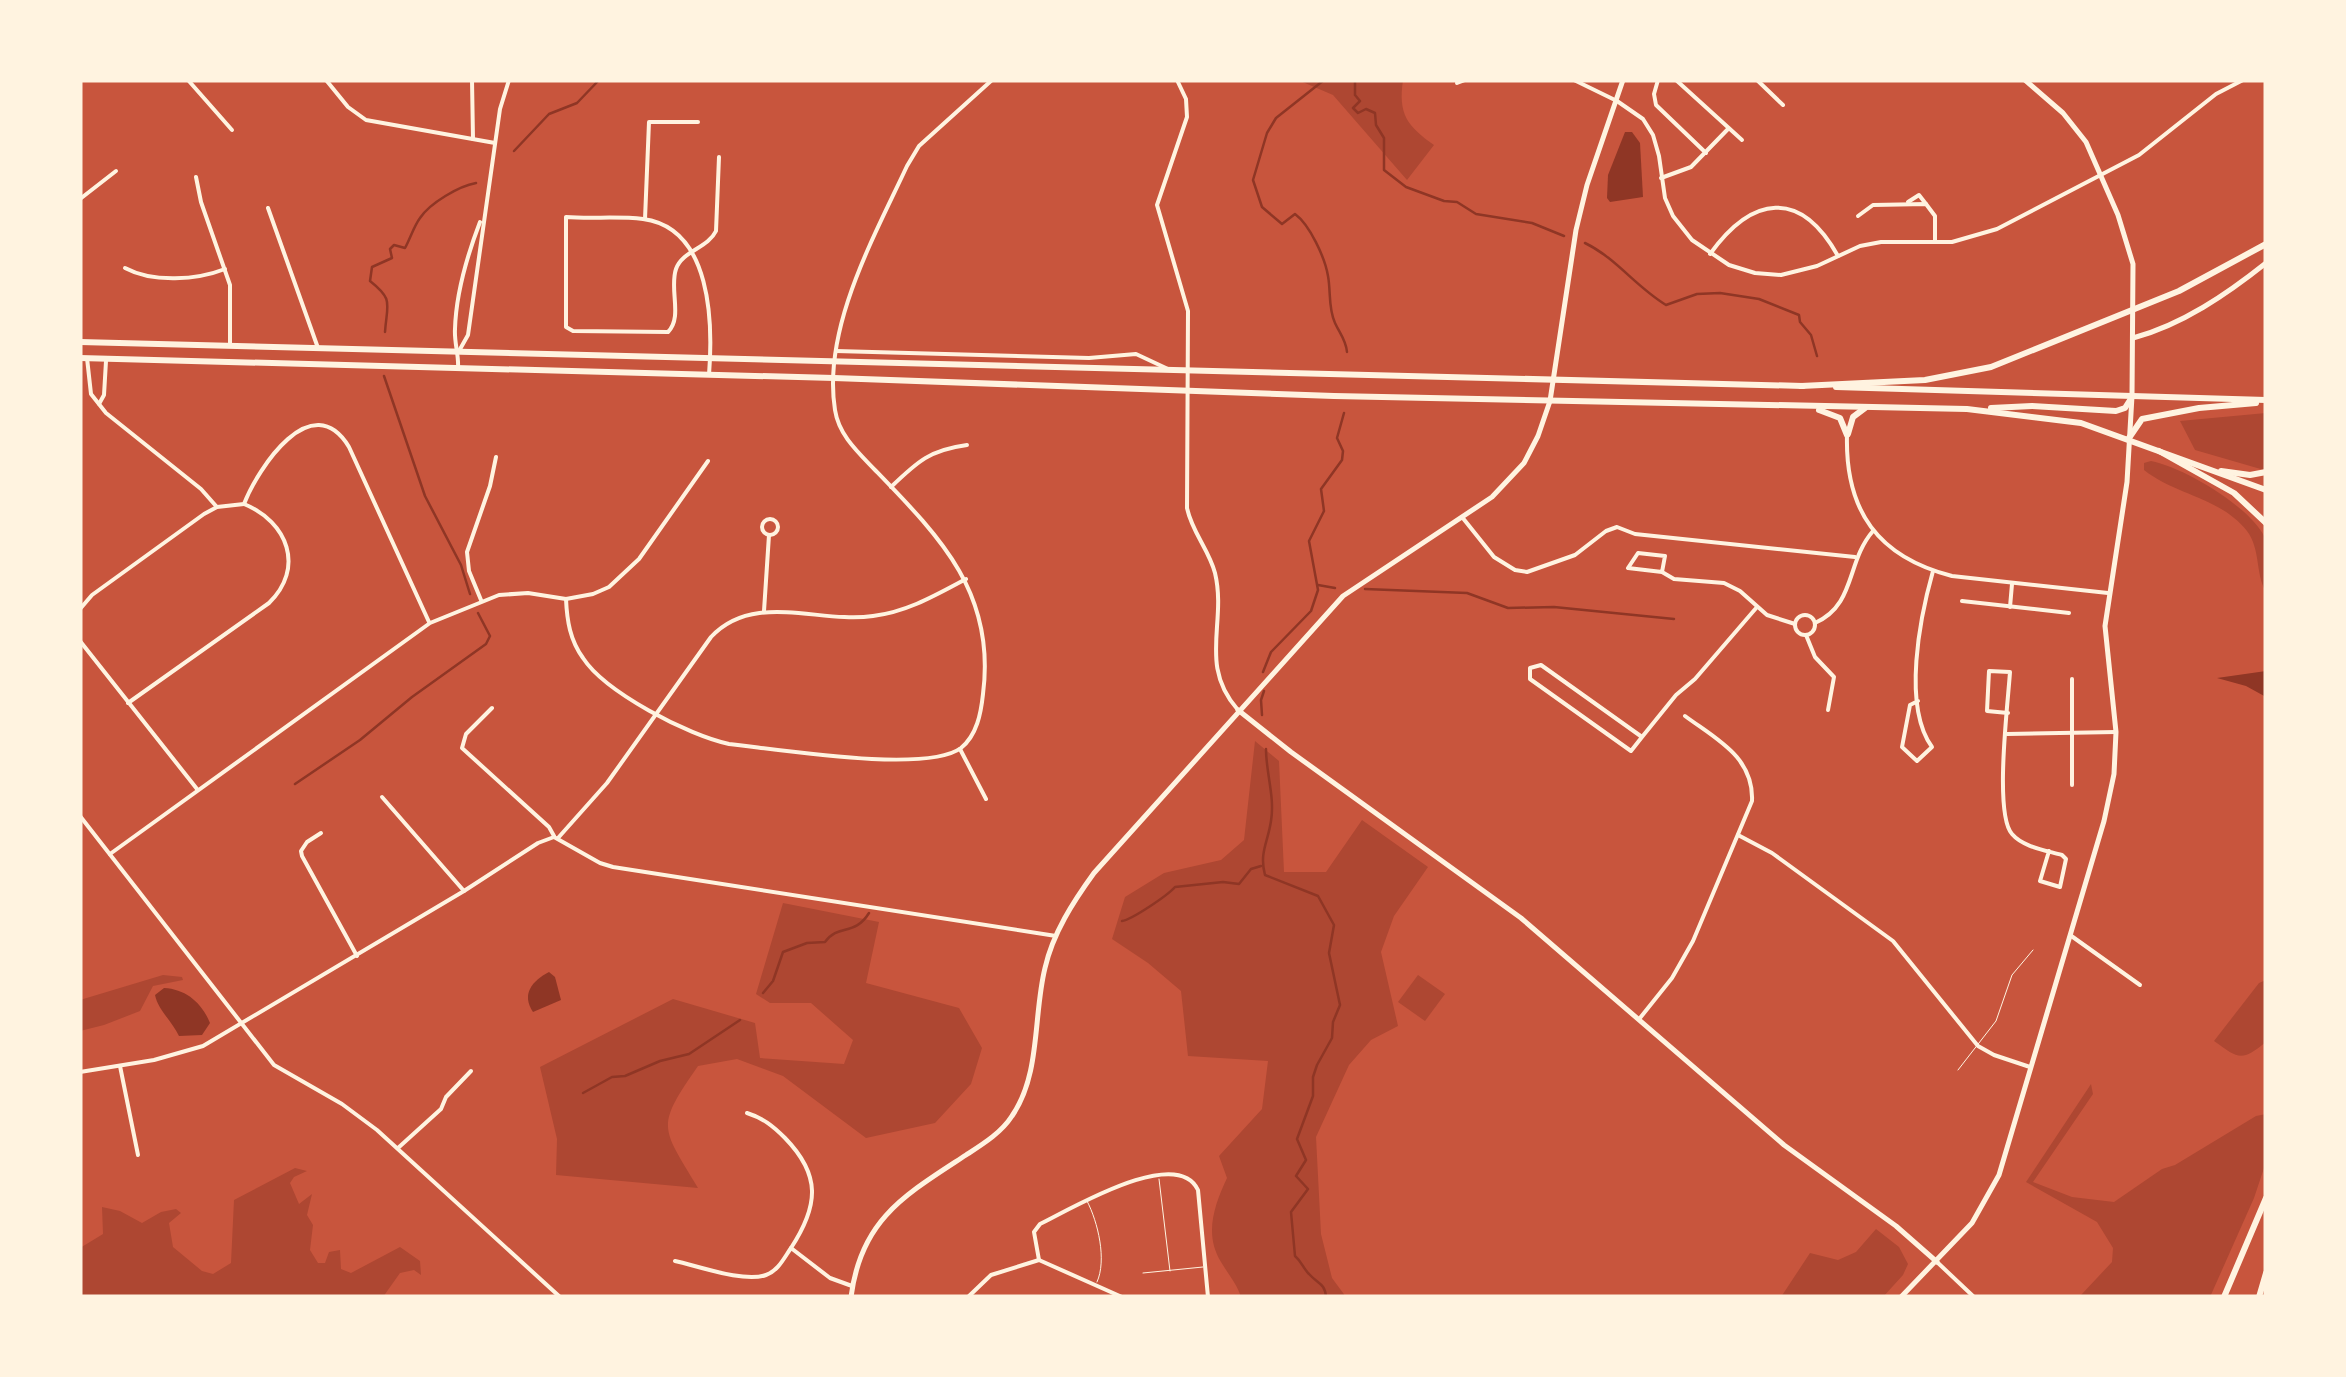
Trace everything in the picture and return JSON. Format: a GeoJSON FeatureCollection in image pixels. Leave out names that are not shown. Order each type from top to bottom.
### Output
{"type":"FeatureCollection","features":[{"type":"Feature","properties":{"kind":"main road"},"geometry":{"type":"LineString","coordinates":[[1801,386],[1925,380],[1990,367],[2179,291],[2266,244]]}},
{"type":"Feature","properties":{"kind":"main road"},"geometry":{"type":"LineString","coordinates":[[80,342],[2266,401]]}},
{"type":"Feature","properties":{"kind":"main road"},"geometry":{"type":"LineString","coordinates":[[84,358],[1803,406],[2032,406],[2116,411],[2125,408],[2132,396]]}},
{"type":"Feature","properties":{"kind":"main road"},"geometry":{"type":"LineString","coordinates":[[2129,438],[2142,419],[2266,401]]}},
{"type":"Feature","properties":{"kind":"main road"},"geometry":{"type":"LineString","coordinates":[[1803,406],[1836,415],[1848,435]]}},
{"type":"Feature","properties":{"kind":"main road"},"geometry":{"type":"LineString","coordinates":[[1848,435],[1854,418],[1866,407]]}},
{"type":"Feature","properties":{"kind":"main road"},"geometry":{"type":"LineString","coordinates":[[1967,409],[2058,418],[2129,438],[2266,490]]}},
{"type":"Feature","properties":{"kind":"main road"},"geometry":{"type":"LineString","coordinates":[[2159,451],[2234,493],[2266,523]]}},
{"type":"Feature","properties":{"kind":"main road"},"geometry":{"type":"LineString","coordinates":[[2210,469],[2250,475],[2266,472]]}},
{"type":"Feature","properties":{"kind":"main road"},"geometry":{"type":"LineString","coordinates":[[2224,1297],[2266,1198]]}},
{"type":"Feature","properties":{"kind":"main road"},"geometry":{"type":"LineString","coordinates":[[2258,1297],[2266,1273]]}},
{"type":"Feature","properties":{"kind":"street"},"geometry":{"type":"LineString","coordinates":[[188,80],[232,130]]}},
{"type":"Feature","properties":{"kind":"street"},"geometry":{"type":"LineString","coordinates":[[326,80],[348,107],[366,120],[495,143]]}},
{"type":"Feature","properties":{"kind":"street"},"geometry":{"type":"LineString","coordinates":[[472,80],[473,139]]}},
{"type":"Feature","properties":{"kind":"street"},"geometry":{"type":"LineString","coordinates":[[459,351],[468,335],[495,143],[509,80]]}},
{"type":"Feature","properties":{"kind":"street"},"geometry":{"type":"LineString","coordinates":[[566,599],[571,637],[583,659],[600,676],[656,713],[705,738],[729,744],[908,761],[935,759],[960,749],[969,739],[978,720],[986,666],[982,625],[966,580],[942,543],[842,432],[835,414],[834,378],[844,313],[910,159],[919,146],[992,80]]}},
{"type":"Feature","properties":{"kind":"street"},"geometry":{"type":"LineString","coordinates":[[1176,80],[1186,99],[1186,117],[1156,204],[1188,311],[1186,508],[1192,530],[1215,575],[1216,666],[1224,692],[1238,710],[1291,752],[1521,918],[1784,1145],[1896,1226],[1974,1297]]}},
{"type":"Feature","properties":{"kind":"street"},"geometry":{"type":"LineString","coordinates":[[1456,83],[1465,80]]}},
{"type":"Feature","properties":{"kind":"street"},"geometry":{"type":"LineString","coordinates":[[1574,80],[1643,119],[1653,135],[1661,178],[1681,228],[1710,254],[1740,270],[1781,275],[1817,266],[1860,246],[1881,242],[1952,242],[1996,229],[2156,144],[2216,94],[2243,80]]}},
{"type":"Feature","properties":{"kind":"street"},"geometry":{"type":"LineString","coordinates":[[851,1297],[865,1242],[885,1214],[993,1136],[1018,1106],[1027,1085],[1043,975],[1056,936],[1094,873],[1343,596],[1505,486],[1524,463],[1550,401],[1576,230],[1623,80]]}},
{"type":"Feature","properties":{"kind":"street"},"geometry":{"type":"LineString","coordinates":[[1658,80],[1656,104],[1706,152]]}},
{"type":"Feature","properties":{"kind":"street"},"geometry":{"type":"LineString","coordinates":[[1676,80],[1742,140]]}},
{"type":"Feature","properties":{"kind":"street"},"geometry":{"type":"LineString","coordinates":[[1756,80],[1783,106]]}},
{"type":"Feature","properties":{"kind":"street"},"geometry":{"type":"LineString","coordinates":[[1902,1297],[1938,1262],[1988,1201],[1999,1175],[2111,794],[2116,732],[2105,638],[2108,593],[2125,507],[2134,292],[2128,244],[2102,175],[2074,125],[2025,80]]}},
{"type":"Feature","properties":{"kind":"street"},"geometry":{"type":"LineString","coordinates":[[646,219],[649,122],[698,122]]}},
{"type":"Feature","properties":{"kind":"street"},"geometry":{"type":"LineString","coordinates":[[1661,178],[1682,172],[1729,128]]}},
{"type":"Feature","properties":{"kind":"street"},"geometry":{"type":"LineString","coordinates":[[709,375],[708,295],[691,253],[674,234],[646,219],[566,217],[564,318],[569,330],[671,330],[676,269],[691,253],[710,241],[716,231],[718,157]]}},
{"type":"Feature","properties":{"kind":"street"},"geometry":{"type":"LineString","coordinates":[[80,199],[116,171]]}},
{"type":"Feature","properties":{"kind":"street"},"geometry":{"type":"LineString","coordinates":[[196,177],[226,268],[232,305],[230,345]]}},
{"type":"Feature","properties":{"kind":"street"},"geometry":{"type":"LineString","coordinates":[[1858,216],[1873,205],[1926,204],[1936,216],[1935,242]]}},
{"type":"Feature","properties":{"kind":"street"},"geometry":{"type":"LineString","coordinates":[[1710,254],[1734,224],[1779,207],[1804,215],[1838,256]]}},
{"type":"Feature","properties":{"kind":"street"},"geometry":{"type":"LineString","coordinates":[[268,208],[318,348]]}},
{"type":"Feature","properties":{"kind":"street"},"geometry":{"type":"LineString","coordinates":[[458,368],[454,332],[466,258],[484,214]]}},
{"type":"Feature","properties":{"kind":"street"},"geometry":{"type":"LineString","coordinates":[[2133,338],[2170,325],[2212,302],[2266,262]]}},
{"type":"Feature","properties":{"kind":"street"},"geometry":{"type":"LineString","coordinates":[[125,268],[144,276],[196,276],[226,268]]}},
{"type":"Feature","properties":{"kind":"street"},"geometry":{"type":"LineString","coordinates":[[836,351],[1089,358],[1136,354],[1168,369]]}},
{"type":"Feature","properties":{"kind":"street"},"geometry":{"type":"LineString","coordinates":[[84,358],[91,394],[99,404],[201,489],[217,507]]}},
{"type":"Feature","properties":{"kind":"street"},"geometry":{"type":"LineString","coordinates":[[99,404],[104,395],[106,359]]}},
{"type":"Feature","properties":{"kind":"street"},"geometry":{"type":"LineString","coordinates":[[244,504],[256,481],[292,434],[306,426],[332,429],[349,447],[430,623]]}},
{"type":"Feature","properties":{"kind":"street"},"geometry":{"type":"LineString","coordinates":[[1848,435],[1849,483],[1862,516],[1900,554],[1933,571],[2012,584],[2108,593]]}},
{"type":"Feature","properties":{"kind":"street"},"geometry":{"type":"LineString","coordinates":[[891,486],[927,455],[967,444]]}},
{"type":"Feature","properties":{"kind":"street"},"geometry":{"type":"LineString","coordinates":[[482,600],[469,572],[467,552],[496,457]]}},
{"type":"Feature","properties":{"kind":"street"},"geometry":{"type":"LineString","coordinates":[[110,854],[430,623],[482,600],[514,592],[566,599],[608,587],[630,570],[708,461]]}},
{"type":"Feature","properties":{"kind":"street"},"geometry":{"type":"LineString","coordinates":[[80,609],[92,596],[217,507],[244,504],[273,522],[286,539],[289,560],[282,588],[269,603],[128,703]]}},
{"type":"Feature","properties":{"kind":"street"},"geometry":{"type":"LineString","coordinates":[[1462,517],[1494,557],[1522,572],[1536,571],[1553,560],[1576,556],[1606,530],[1617,527],[1635,534],[1856,556]]}},
{"type":"Feature","properties":{"kind":"street"},"geometry":{"type":"LineString","coordinates":[[1815,623],[1838,607],[1856,556],[1873,531]]}},
{"type":"Feature","properties":{"kind":"street"},"geometry":{"type":"LineString","coordinates":[[764,611],[769,535]]}},
{"type":"Feature","properties":{"kind":"street"},"geometry":{"type":"LineString","coordinates":[[1662,572],[1665,556],[1638,553],[1628,568],[1662,572],[1674,579],[1724,584],[1740,591],[1775,620],[1795,624]]}},
{"type":"Feature","properties":{"kind":"street"},"geometry":{"type":"LineString","coordinates":[[1918,700],[1910,706],[1902,747],[1917,762],[1932,747],[1924,736],[1917,672],[1921,621],[1933,571]]}},
{"type":"Feature","properties":{"kind":"street"},"geometry":{"type":"LineString","coordinates":[[80,1072],[187,1052],[357,956],[538,843],[556,838],[607,783],[718,630],[736,617],[764,611],[838,618],[879,616],[915,606],[966,580]]}},
{"type":"Feature","properties":{"kind":"street"},"geometry":{"type":"LineString","coordinates":[[2010,606],[2012,584]]}},
{"type":"Feature","properties":{"kind":"street"},"geometry":{"type":"LineString","coordinates":[[1962,602],[2069,613]]}},
{"type":"Feature","properties":{"kind":"street"},"geometry":{"type":"LineString","coordinates":[[1642,737],[1541,665],[1530,668],[1530,679],[1631,751],[1676,695],[1758,607]]}},
{"type":"Feature","properties":{"kind":"street"},"geometry":{"type":"LineString","coordinates":[[1803,615],[1811,616],[1815,623],[1813,632],[1806,635],[1798,632],[1795,624],[1803,615]]}},
{"type":"Feature","properties":{"kind":"street"},"geometry":{"type":"LineString","coordinates":[[1806,635],[1815,656],[1834,677],[1828,710]]}},
{"type":"Feature","properties":{"kind":"street"},"geometry":{"type":"LineString","coordinates":[[80,641],[197,788]]}},
{"type":"Feature","properties":{"kind":"street"},"geometry":{"type":"LineString","coordinates":[[2008,713],[1987,712],[1989,671],[2010,672],[2004,822],[2022,842],[2049,851],[2066,858],[2060,886],[2040,880],[2049,851]]}},
{"type":"Feature","properties":{"kind":"street"},"geometry":{"type":"LineString","coordinates":[[2072,679],[2072,786]]}},
{"type":"Feature","properties":{"kind":"street"},"geometry":{"type":"LineString","coordinates":[[492,708],[466,734],[462,748],[556,838],[600,863],[1056,936]]}},
{"type":"Feature","properties":{"kind":"street"},"geometry":{"type":"LineString","coordinates":[[1639,1020],[1681,964],[1752,800],[1745,766],[1730,749],[1685,716]]}},
{"type":"Feature","properties":{"kind":"street"},"geometry":{"type":"LineString","coordinates":[[2006,734],[2116,732]]}},
{"type":"Feature","properties":{"kind":"street"},"geometry":{"type":"LineString","coordinates":[[960,749],[986,800]]}},
{"type":"Feature","properties":{"kind":"street"},"geometry":{"type":"LineString","coordinates":[[382,797],[464,891]]}},
{"type":"Feature","properties":{"kind":"street"},"geometry":{"type":"LineString","coordinates":[[80,816],[240,1024],[283,1073],[342,1104],[398,1148],[560,1297]]}},
{"type":"Feature","properties":{"kind":"street"},"geometry":{"type":"LineString","coordinates":[[320,832],[306,842],[302,856],[357,956]]}},
{"type":"Feature","properties":{"kind":"street"},"geometry":{"type":"LineString","coordinates":[[1738,835],[1772,853],[1892,940],[1978,1046],[1994,1056],[2031,1068]]}},
{"type":"Feature","properties":{"kind":"street"},"geometry":{"type":"LineString","coordinates":[[2070,935],[2140,986]]}},
{"type":"Feature","properties":{"kind":"street"},"geometry":{"type":"LineString","coordinates":[[120,1066],[138,1156]]}},
{"type":"Feature","properties":{"kind":"street"},"geometry":{"type":"LineString","coordinates":[[398,1148],[442,1109],[446,1096],[471,1071]]}},
{"type":"Feature","properties":{"kind":"street"},"geometry":{"type":"LineString","coordinates":[[675,1261],[759,1277],[773,1272],[804,1226],[811,1196],[810,1169],[776,1129],[747,1113]]}},
{"type":"Feature","properties":{"kind":"street"},"geometry":{"type":"LineString","coordinates":[[1039,1260],[1036,1228],[1131,1180],[1184,1174],[1196,1185],[1208,1297]]}},
{"type":"Feature","properties":{"kind":"street"},"geometry":{"type":"LineString","coordinates":[[791,1248],[830,1278],[852,1286]]}},
{"type":"Feature","properties":{"kind":"street"},"geometry":{"type":"LineString","coordinates":[[968,1297],[992,1276],[1039,1260],[1122,1297]]}},
{"type":"Feature","properties":{"kind":"lane"},"geometry":{"type":"LineString","coordinates":[[1958,1070],[2002,1010],[2012,975],[2033,950]]}},
{"type":"Feature","properties":{"kind":"lane"},"geometry":{"type":"LineString","coordinates":[[1159,1176],[1170,1270]]}},
{"type":"Feature","properties":{"kind":"lane"},"geometry":{"type":"LineString","coordinates":[[1087,1201],[1096,1219],[1098,1236],[1101,1271],[1095,1284]]}},
{"type":"Feature","properties":{"kind":"lane"},"geometry":{"type":"LineString","coordinates":[[1144,1274],[1206,1267]]}},
{"type":"Feature","properties":{"kind":"shaded area"},"geometry":{"type":"Polygon","coordinates":[[[1298,80],[1403,80],[1406,118],[1434,145],[1407,180],[1333,95],[1298,80]]]}},
{"type":"Feature","properties":{"kind":"shaded area"},"geometry":{"type":"Polygon","coordinates":[[[1625,132],[1632,132],[1640,143],[1643,197],[1610,202],[1608,175],[1625,132]]]}},
{"type":"Feature","properties":{"kind":"shaded area"},"geometry":{"type":"Polygon","coordinates":[[[2266,413],[2264,470],[2195,450],[2180,421],[2266,413]]]}},
{"type":"Feature","properties":{"kind":"shaded area"},"geometry":{"type":"Polygon","coordinates":[[[2151,461],[2180,471],[2214,490],[2256,524],[2267,548],[2266,592],[2247,531],[2224,511],[2144,470],[2144,463],[2151,461]]]}},
{"type":"Feature","properties":{"kind":"shaded area"},"geometry":{"type":"Polygon","coordinates":[[[2266,671],[2266,697],[2246,686],[2217,678],[2266,671]]]}},
{"type":"Feature","properties":{"kind":"shaded area"},"geometry":{"type":"Polygon","coordinates":[[[1255,741],[1279,761],[1284,872],[1326,872],[1362,820],[1428,867],[1394,916],[1381,952],[1398,1026],[1371,1040],[1349,1065],[1316,1137],[1321,1234],[1332,1278],[1346,1297],[1241,1297],[1213,1241],[1215,1210],[1227,1178],[1219,1156],[1262,1109],[1268,1061],[1188,1056],[1181,991],[1112,939],[1125,897],[1164,873],[1221,860],[1244,840],[1255,741]]]}},
{"type":"Feature","properties":{"kind":"shaded area"},"geometry":{"type":"Polygon","coordinates":[[[783,903],[879,922],[866,983],[959,1008],[982,1048],[971,1084],[935,1123],[866,1138],[783,1076],[737,1059],[698,1066],[675,1102],[668,1127],[676,1152],[698,1188],[556,1175],[557,1139],[540,1067],[673,999],[755,1023],[760,1058],[844,1064],[853,1040],[811,1003],[770,1003],[756,994],[783,903]]]}},
{"type":"Feature","properties":{"kind":"shaded area"},"geometry":{"type":"Polygon","coordinates":[[[549,972],[555,977],[561,1000],[533,1012],[528,999],[530,989],[549,972]]]}},
{"type":"Feature","properties":{"kind":"shaded area"},"geometry":{"type":"Polygon","coordinates":[[[163,975],[183,980],[153,986],[140,1011],[80,1031],[80,1000],[163,975]]]}},
{"type":"Feature","properties":{"kind":"shaded area"},"geometry":{"type":"Polygon","coordinates":[[[1418,975],[1445,994],[1425,1021],[1398,1002],[1418,975]]]}},
{"type":"Feature","properties":{"kind":"shaded area"},"geometry":{"type":"Polygon","coordinates":[[[2266,980],[2266,1042],[2240,1056],[2214,1041],[2259,983],[2266,980]]]}},
{"type":"Feature","properties":{"kind":"shaded area"},"geometry":{"type":"Polygon","coordinates":[[[164,988],[186,994],[203,1009],[210,1023],[202,1035],[179,1036],[155,995],[164,988]]]}},
{"type":"Feature","properties":{"kind":"shaded area"},"geometry":{"type":"Polygon","coordinates":[[[2091,1084],[2093,1094],[2033,1182],[2072,1197],[2114,1202],[2162,1169],[2266,1114],[2266,1162],[2210,1297],[2081,1295],[2112,1262],[2113,1248],[2097,1222],[2026,1182],[2091,1084]]]}},
{"type":"Feature","properties":{"kind":"shaded area"},"geometry":{"type":"Polygon","coordinates":[[[295,1168],[307,1171],[290,1183],[299,1204],[312,1194],[307,1215],[313,1225],[310,1250],[318,1263],[325,1263],[329,1252],[340,1250],[341,1269],[351,1273],[400,1247],[420,1261],[421,1275],[414,1270],[400,1273],[383,1297],[80,1297],[80,1248],[103,1234],[102,1207],[142,1223],[176,1209],[181,1213],[169,1223],[173,1247],[202,1271],[213,1274],[231,1263],[234,1200],[295,1168]]]}},
{"type":"Feature","properties":{"kind":"shaded area"},"geometry":{"type":"Polygon","coordinates":[[[1876,1229],[1899,1247],[1908,1264],[1883,1297],[1781,1297],[1810,1253],[1838,1260],[1856,1252],[1876,1229]]]}},
{"type":"Feature","properties":{"kind":"waterway"},"geometry":{"type":"LineString","coordinates":[[514,151],[549,114],[577,103],[599,80]]}},
{"type":"Feature","properties":{"kind":"waterway"},"geometry":{"type":"LineString","coordinates":[[1324,80],[1276,118],[1267,133],[1253,180],[1262,207],[1282,224],[1295,214],[1316,242],[1328,276],[1333,317],[1347,352]]}},
{"type":"Feature","properties":{"kind":"waterway"},"geometry":{"type":"LineString","coordinates":[[1355,80],[1355,95],[1360,101],[1353,108],[1358,113],[1366,109],[1375,113],[1376,125],[1384,138],[1384,170],[1406,187],[1457,202],[1476,214],[1532,223],[1564,236]]}},
{"type":"Feature","properties":{"kind":"waterway"},"geometry":{"type":"LineString","coordinates":[[385,332],[387,303],[370,281],[372,267],[392,258],[390,249],[394,245],[405,248],[418,221],[431,207],[453,191],[476,183]]}},
{"type":"Feature","properties":{"kind":"waterway"},"geometry":{"type":"LineString","coordinates":[[1585,243],[1607,256],[1666,305],[1697,294],[1720,293],[1759,299],[1799,315],[1817,356]]}},
{"type":"Feature","properties":{"kind":"waterway"},"geometry":{"type":"LineString","coordinates":[[384,376],[425,496],[461,565],[470,594]]}},
{"type":"Feature","properties":{"kind":"waterway"},"geometry":{"type":"LineString","coordinates":[[1263,672],[1271,652],[1311,611],[1318,590],[1309,541],[1324,511],[1321,489],[1342,460],[1337,438],[1344,413]]}},
{"type":"Feature","properties":{"kind":"waterway"},"geometry":{"type":"LineString","coordinates":[[1318,585],[1335,588]]}},
{"type":"Feature","properties":{"kind":"waterway"},"geometry":{"type":"LineString","coordinates":[[1365,589],[1467,593],[1508,608],[1554,607],[1674,619]]}},
{"type":"Feature","properties":{"kind":"waterway"},"geometry":{"type":"LineString","coordinates":[[295,784],[486,644],[490,636],[478,613]]}},
{"type":"Feature","properties":{"kind":"waterway"},"geometry":{"type":"LineString","coordinates":[[1262,715],[1264,691]]}},
{"type":"Feature","properties":{"kind":"waterway"},"geometry":{"type":"LineString","coordinates":[[1266,749],[1272,812],[1263,854],[1265,875],[1318,896],[1334,925],[1329,953],[1340,1005],[1332,1038],[1313,1077],[1313,1096],[1297,1139],[1306,1160],[1296,1176],[1308,1189],[1291,1212],[1295,1256],[1323,1286],[1326,1297]]}},
{"type":"Feature","properties":{"kind":"waterway"},"geometry":{"type":"LineString","coordinates":[[1122,921],[1175,887],[1239,884],[1251,869],[1261,866]]}},
{"type":"Feature","properties":{"kind":"waterway"},"geometry":{"type":"LineString","coordinates":[[763,993],[773,981],[783,952],[807,943],[825,942],[830,936],[858,925],[869,913]]}},
{"type":"Feature","properties":{"kind":"waterway"},"geometry":{"type":"LineString","coordinates":[[583,1093],[612,1077],[689,1054],[740,1020]]}}]}
